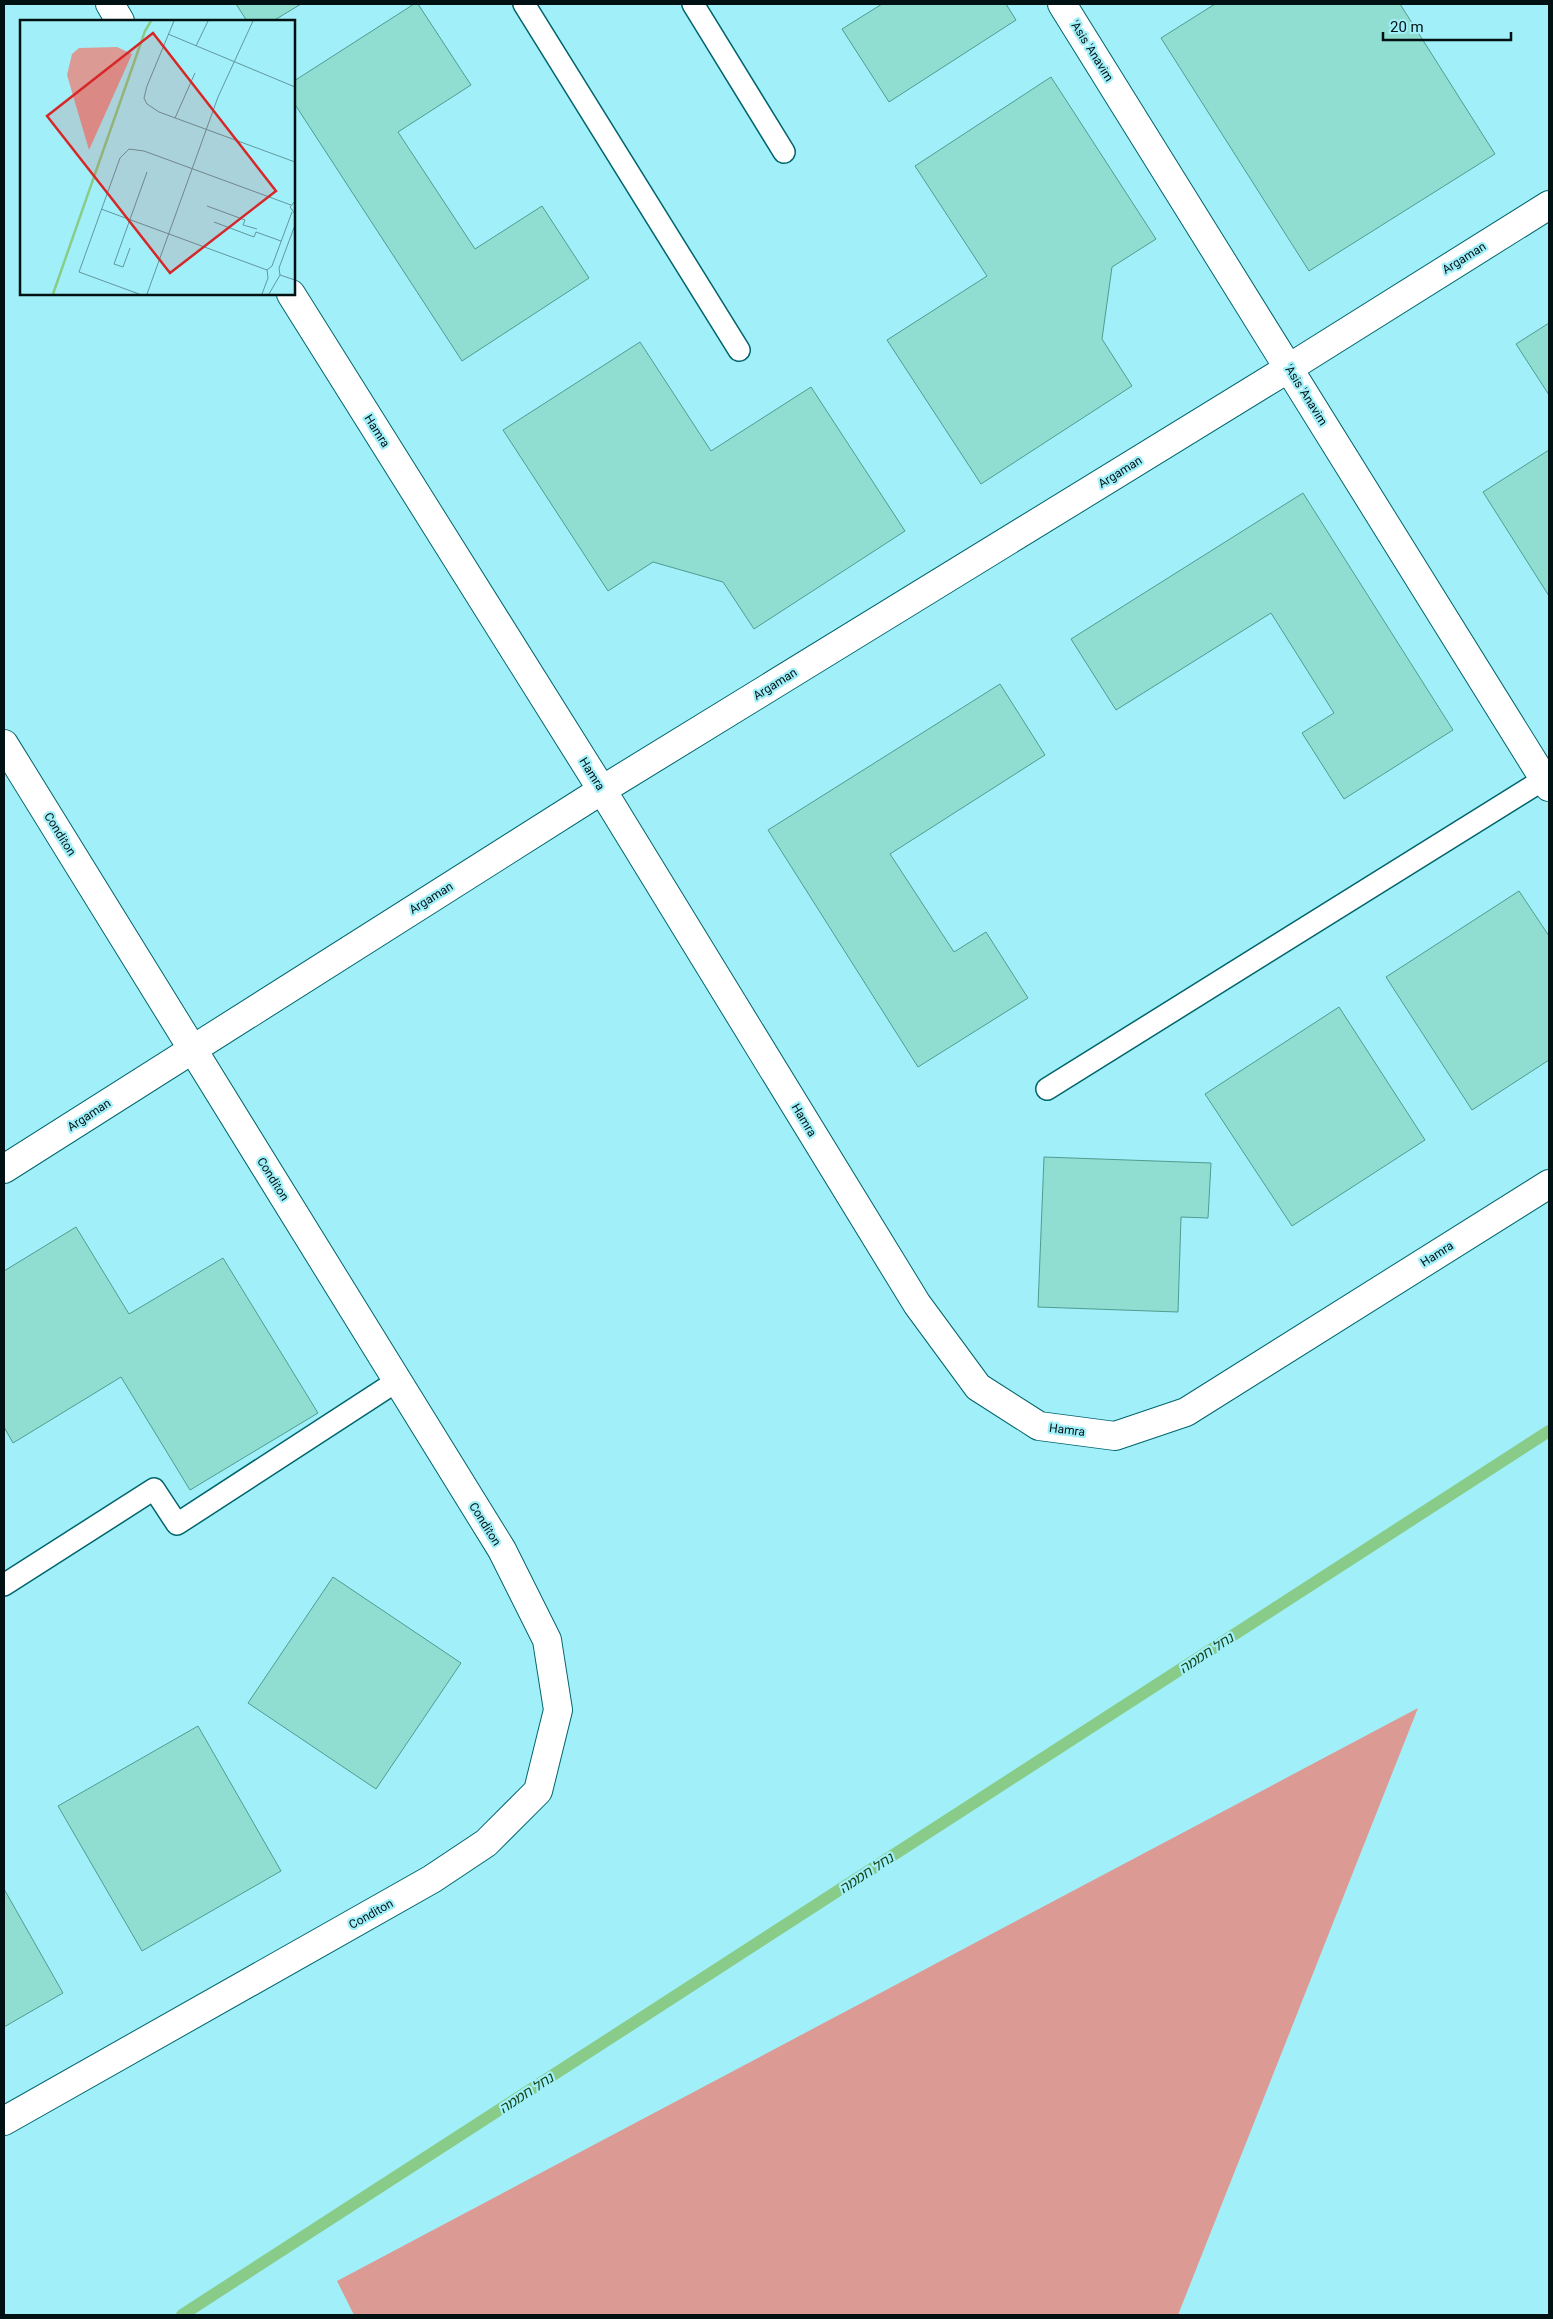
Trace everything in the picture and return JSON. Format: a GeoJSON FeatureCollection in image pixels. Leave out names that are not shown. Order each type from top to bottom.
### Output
{"type":"FeatureCollection","features":[{"type":"Feature","properties":{"kind":"street"},"geometry":{"type":"LineString","coordinates":[[110,4],[119,20]]}},
{"type":"Feature","properties":{"kind":"street","name":"'Asis 'Anavim"},"geometry":{"type":"LineString","coordinates":[[1062,4],[1548,781]]}},
{"type":"Feature","properties":{"kind":"street","name":"Argaman"},"geometry":{"type":"LineString","coordinates":[[4,1169],[602,790],[1289,368],[1549,205]]}},
{"type":"Feature","properties":{"kind":"street","name":"Hamra"},"geometry":{"type":"LineString","coordinates":[[292,295],[602,790],[917,1304],[978,1387],[1039,1426],[1115,1436],[1186,1412],[1549,1184]]}},
{"type":"Feature","properties":{"kind":"street","name":"Conditon"},"geometry":{"type":"LineString","coordinates":[[4,744],[502,1550],[547,1640],[558,1710],[538,1791],[486,1843],[432,1880],[4,2120]]}},
{"type":"Feature","properties":{"kind":"lane"},"geometry":{"type":"LineString","coordinates":[[524,4],[739,350]]}},
{"type":"Feature","properties":{"kind":"lane"},"geometry":{"type":"LineString","coordinates":[[693,4],[784,152]]}},
{"type":"Feature","properties":{"kind":"lane"},"geometry":{"type":"LineString","coordinates":[[1047,1089],[1548,781]]}},
{"type":"Feature","properties":{"kind":"lane"},"geometry":{"type":"LineString","coordinates":[[4,1585],[154,1489],[177,1524],[398,1381]]}},
{"type":"Feature","properties":{"kind":"shaded area"},"geometry":{"type":"Polygon","coordinates":[[[1418,1708],[1178,2315],[354,2315],[337,2281],[1418,1708]]]}},
{"type":"Feature","properties":{"kind":"building"},"geometry":{"type":"Polygon","coordinates":[[[236,4],[301,4],[275,20],[246,20],[236,4]]]}},
{"type":"Feature","properties":{"kind":"building"},"geometry":{"type":"Polygon","coordinates":[[[414,4],[418,4],[471,85],[398,132],[475,249],[542,206],[589,278],[462,361],[295,105],[295,80],[414,4]]]}},
{"type":"Feature","properties":{"kind":"building"},"geometry":{"type":"Polygon","coordinates":[[[882,4],[1006,4],[1016,20],[889,102],[842,29],[882,4]]]}},
{"type":"Feature","properties":{"kind":"building"},"geometry":{"type":"Polygon","coordinates":[[[1215,4],[1400,4],[1495,154],[1309,271],[1161,38],[1215,4]]]}},
{"type":"Feature","properties":{"kind":"building"},"geometry":{"type":"Polygon","coordinates":[[[1051,77],[1156,239],[1112,267],[1102,339],[1132,386],[981,484],[887,340],[987,276],[915,166],[1051,77]]]}},
{"type":"Feature","properties":{"kind":"building"},"geometry":{"type":"Polygon","coordinates":[[[1549,323],[1549,395],[1516,344],[1549,323]]]}},
{"type":"Feature","properties":{"kind":"building"},"geometry":{"type":"Polygon","coordinates":[[[640,342],[711,451],[811,387],[905,531],[754,629],[723,582],[653,562],[608,591],[503,430],[640,342]]]}},
{"type":"Feature","properties":{"kind":"building"},"geometry":{"type":"Polygon","coordinates":[[[1549,450],[1549,596],[1483,492],[1549,450]]]}},
{"type":"Feature","properties":{"kind":"building"},"geometry":{"type":"Polygon","coordinates":[[[1303,493],[1453,730],[1344,799],[1302,733],[1334,713],[1271,613],[1116,710],[1071,639],[1303,493]]]}},
{"type":"Feature","properties":{"kind":"building"},"geometry":{"type":"Polygon","coordinates":[[[1000,684],[1045,755],[890,854],[954,952],[986,932],[1028,998],[918,1067],[768,830],[1000,684]]]}},
{"type":"Feature","properties":{"kind":"building"},"geometry":{"type":"Polygon","coordinates":[[[1519,891],[1549,936],[1549,1060],[1472,1110],[1386,977],[1519,891]]]}},
{"type":"Feature","properties":{"kind":"building"},"geometry":{"type":"Polygon","coordinates":[[[1339,1007],[1425,1140],[1292,1226],[1205,1094],[1339,1007]]]}},
{"type":"Feature","properties":{"kind":"building"},"geometry":{"type":"Polygon","coordinates":[[[1044,1157],[1211,1163],[1208,1218],[1181,1217],[1178,1312],[1038,1307],[1044,1157]]]}},
{"type":"Feature","properties":{"kind":"building"},"geometry":{"type":"Polygon","coordinates":[[[76,1227],[129,1314],[223,1258],[318,1413],[190,1490],[121,1377],[13,1443],[4,1427],[4,1271],[76,1227]]]}},
{"type":"Feature","properties":{"kind":"building"},"geometry":{"type":"Polygon","coordinates":[[[333,1577],[461,1663],[376,1789],[248,1703],[333,1577]]]}},
{"type":"Feature","properties":{"kind":"building"},"geometry":{"type":"Polygon","coordinates":[[[198,1726],[281,1871],[142,1951],[58,1806],[198,1726]]]}},
{"type":"Feature","properties":{"kind":"building"},"geometry":{"type":"Polygon","coordinates":[[[4,1889],[63,1993],[4,2027],[4,1889]]]}},
{"type":"Feature","properties":{"kind":"waterway","name":"נחל חממה"},"geometry":{"type":"LineString","coordinates":[[182,2315],[1549,1431]]}}]}
